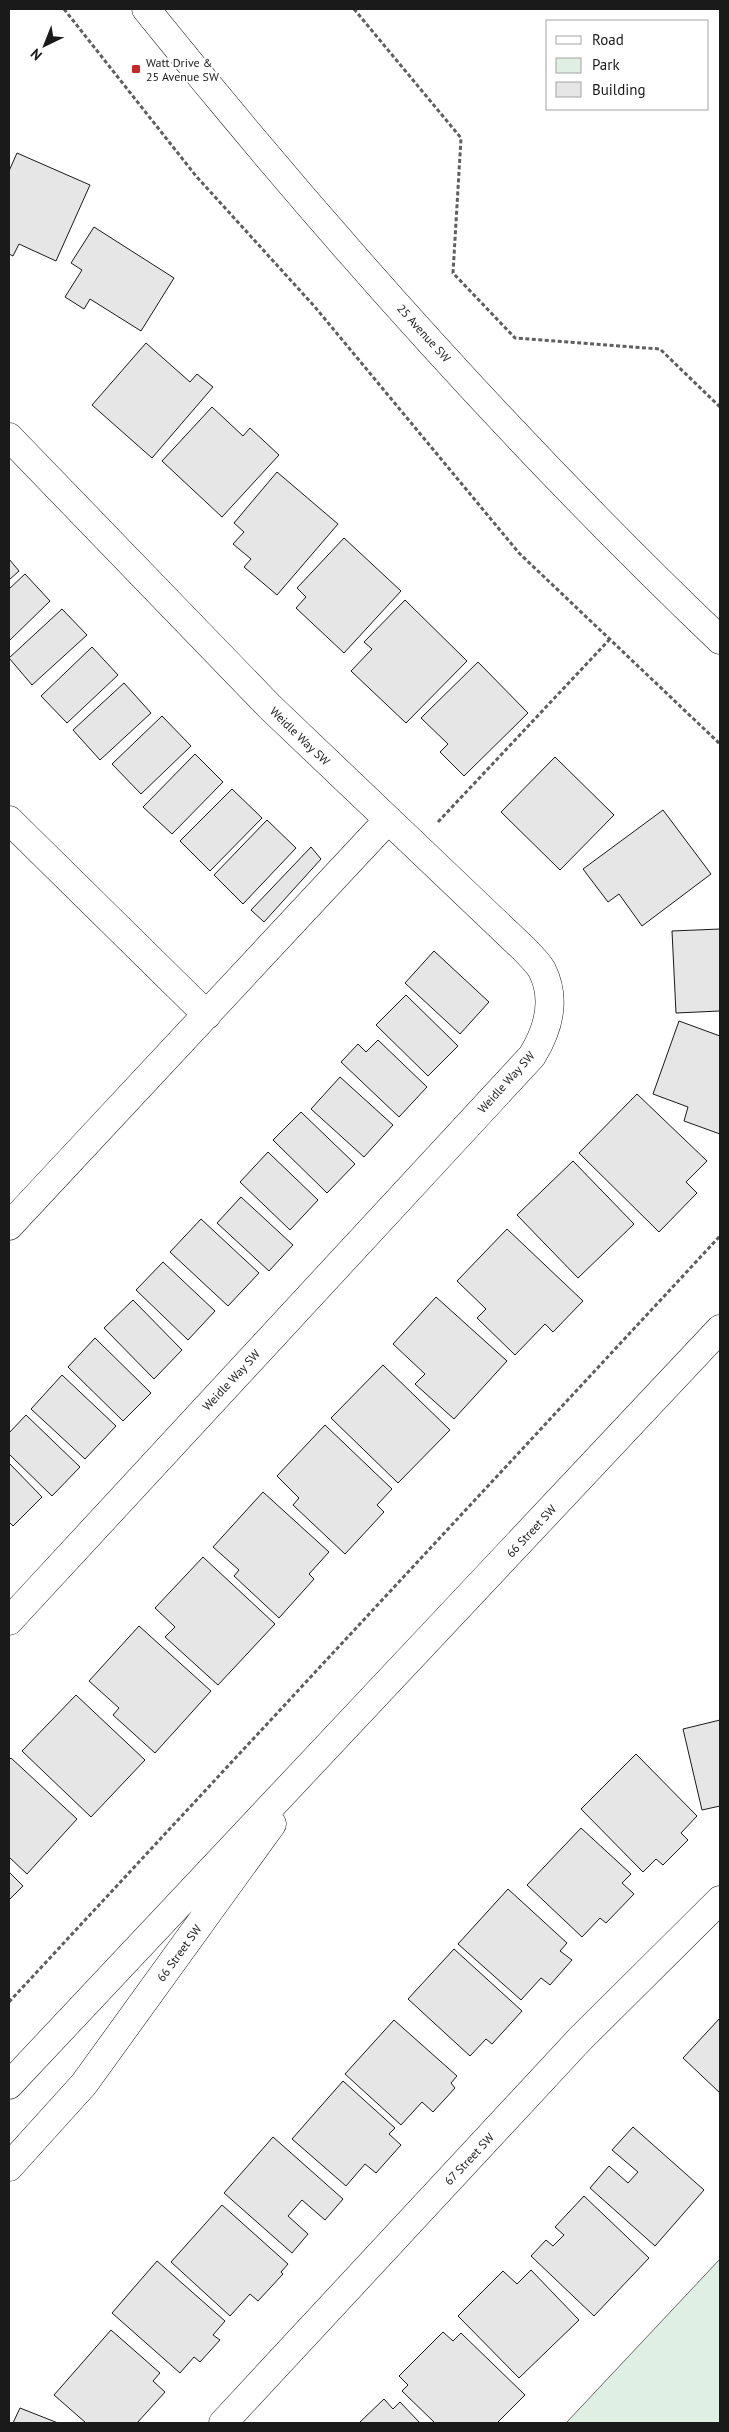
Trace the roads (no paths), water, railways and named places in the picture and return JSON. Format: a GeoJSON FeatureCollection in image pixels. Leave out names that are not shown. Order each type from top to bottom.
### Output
{"type":"FeatureCollection","features":[{"type":"Feature","properties":{"kind":"main road","name":"25 Avenue SW"},"geometry":{"type":"LineString","coordinates":[[146,9],[291,185],[449,362],[580,501],[720,640]]}},
{"type":"Feature","properties":{"kind":"main road","name":"Weidle Way SW"},"geometry":{"type":"LineString","coordinates":[[9,437],[270,707],[524,949],[542,970],[550,995],[550,1012],[543,1038],[525,1063],[9,1620]]}},
{"type":"Feature","properties":{"kind":"main road"},"geometry":{"type":"LineString","coordinates":[[9,820],[207,1015]]}},
{"type":"Feature","properties":{"kind":"main road"},"geometry":{"type":"LineString","coordinates":[[9,1226],[388,820]]}},
{"type":"Feature","properties":{"kind":"main road","name":"66 Street SW"},"geometry":{"type":"LineString","coordinates":[[9,2085],[341,1730],[720,1330]]}},
{"type":"Feature","properties":{"kind":"main road","name":"66 Street SW"},"geometry":{"type":"LineString","coordinates":[[9,2168],[84,2084],[341,1730]]}},
{"type":"Feature","properties":{"kind":"main road","name":"67 Street SW"},"geometry":{"type":"LineString","coordinates":[[223,2423],[580,2039],[720,1900]]}},
{"type":"Feature","properties":{"kind":"place","name":"Watt Drive & 25 Avenue SW"},"geometry":{"type":"Point","coordinates":[136,69]}}]}
